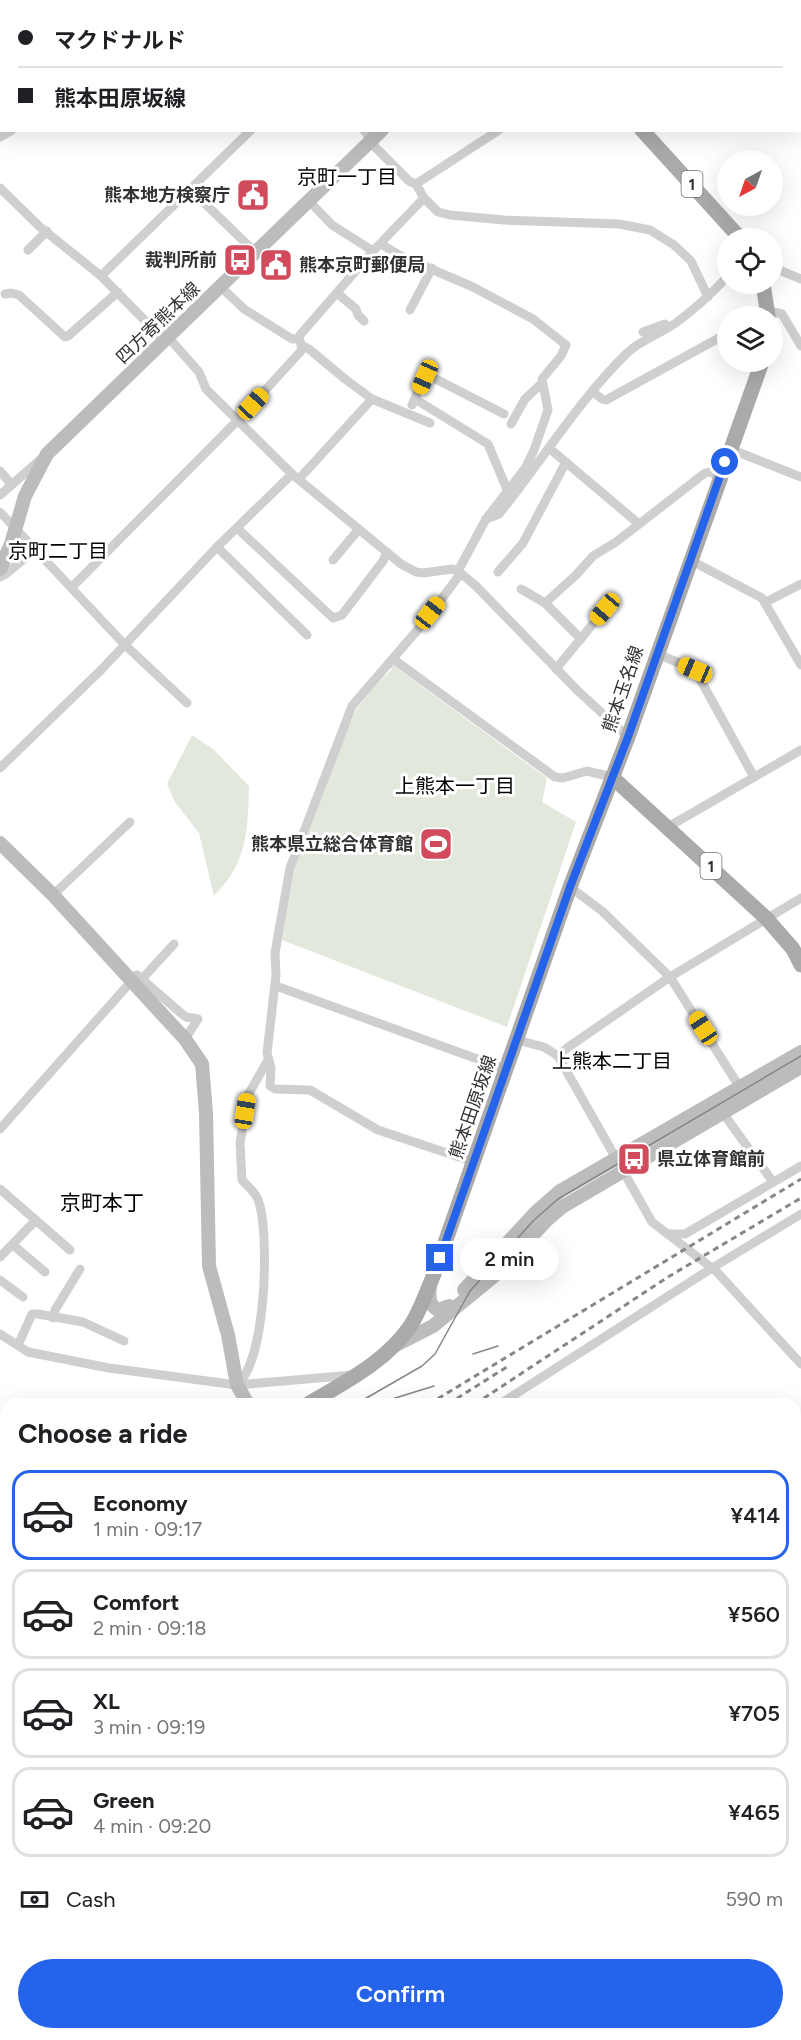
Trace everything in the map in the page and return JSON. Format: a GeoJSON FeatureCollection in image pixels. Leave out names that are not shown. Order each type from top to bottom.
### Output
{"type":"FeatureCollection","features":[{"type":"Feature","properties":{"kind":"main road","name":"1"},"geometry":{"type":"LineString","coordinates":[[644,132],[731,228]]}},
{"type":"Feature","properties":{"kind":"main road","name":"熊本玉名線"},"geometry":{"type":"LineString","coordinates":[[612,777],[758,372]]}},
{"type":"Feature","properties":{"kind":"main road","name":"1"},"geometry":{"type":"LineString","coordinates":[[612,777],[766,918],[793,949],[801,964]]}},
{"type":"Feature","properties":{"kind":"main road","name":"熊本田原坂線"},"geometry":{"type":"LineString","coordinates":[[318,1398],[358,1375],[394,1346],[413,1322],[430,1285],[570,887],[612,777]]}},
{"type":"Feature","properties":{"kind":"street"},"geometry":{"type":"LineString","coordinates":[[101,276],[249,132]]}},
{"type":"Feature","properties":{"kind":"street"},"geometry":{"type":"LineString","coordinates":[[416,184],[493,132]]}},
{"type":"Feature","properties":{"kind":"street"},"geometry":{"type":"LineString","coordinates":[[368,136],[409,181],[416,184],[424,198],[438,212],[504,220],[619,224],[650,230],[674,245],[691,261],[708,297]]}},
{"type":"Feature","properties":{"kind":"street","name":"四方寄熊本線"},"geometry":{"type":"LineString","coordinates":[[0,569],[16,528],[25,496],[47,454],[309,201],[368,136]]}},
{"type":"Feature","properties":{"kind":"street"},"geometry":{"type":"LineString","coordinates":[[0,188],[14,204],[101,276],[167,339],[199,372],[206,389],[296,476],[387,552],[416,572],[444,569],[458,571],[476,586],[556,669],[628,737]]}},
{"type":"Feature","properties":{"kind":"street"},"geometry":{"type":"LineString","coordinates":[[191,190],[256,253]]}},
{"type":"Feature","properties":{"kind":"street"},"geometry":{"type":"LineString","coordinates":[[72,587],[237,421],[301,351],[300,335],[373,251],[424,198]]}},
{"type":"Feature","properties":{"kind":"street"},"geometry":{"type":"LineString","coordinates":[[309,201],[332,225],[373,251]]}},
{"type":"Feature","properties":{"kind":"street"},"geometry":{"type":"LineString","coordinates":[[28,250],[47,231]]}},
{"type":"Feature","properties":{"kind":"street"},"geometry":{"type":"LineString","coordinates":[[381,244],[401,256],[432,268],[533,319],[566,345],[561,356],[542,379],[547,416],[526,467],[486,519],[458,571],[458,577],[426,620],[348,712],[290,868],[277,938],[276,986],[269,1032],[270,1086],[272,1089],[310,1090],[378,1130],[474,1162]]}},
{"type":"Feature","properties":{"kind":"street"},"geometry":{"type":"LineString","coordinates":[[410,310],[432,268]]}},
{"type":"Feature","properties":{"kind":"street"},"geometry":{"type":"LineString","coordinates":[[783,272],[801,279]]}},
{"type":"Feature","properties":{"kind":"street"},"geometry":{"type":"LineString","coordinates":[[221,287],[244,309],[301,343],[372,399],[430,423]]}},
{"type":"Feature","properties":{"kind":"street"},"geometry":{"type":"LineString","coordinates":[[486,519],[499,514],[611,370],[641,342],[681,319],[717,288]]}},
{"type":"Feature","properties":{"kind":"street"},"geometry":{"type":"LineString","coordinates":[[5,294],[19,295],[65,337],[118,292]]}},
{"type":"Feature","properties":{"kind":"street"},"geometry":{"type":"LineString","coordinates":[[337,293],[356,309],[364,321]]}},
{"type":"Feature","properties":{"kind":"street"},"geometry":{"type":"LineString","coordinates":[[783,316],[801,346]]}},
{"type":"Feature","properties":{"kind":"street"},"geometry":{"type":"LineString","coordinates":[[643,332],[681,319]]}},
{"type":"Feature","properties":{"kind":"street"},"geometry":{"type":"LineString","coordinates":[[593,392],[606,400],[717,339]]}},
{"type":"Feature","properties":{"kind":"street"},"geometry":{"type":"LineString","coordinates":[[408,412],[425,377],[430,376],[504,414]]}},
{"type":"Feature","properties":{"kind":"street"},"geometry":{"type":"LineString","coordinates":[[511,424],[525,399],[538,384],[542,383]]}},
{"type":"Feature","properties":{"kind":"street"},"geometry":{"type":"LineString","coordinates":[[0,768],[100,670],[217,547],[296,476],[372,399]]}},
{"type":"Feature","properties":{"kind":"street"},"geometry":{"type":"LineString","coordinates":[[415,399],[488,444],[508,492]]}},
{"type":"Feature","properties":{"kind":"street"},"geometry":{"type":"LineString","coordinates":[[549,448],[639,524]]}},
{"type":"Feature","properties":{"kind":"street"},"geometry":{"type":"LineString","coordinates":[[730,448],[801,477]]}},
{"type":"Feature","properties":{"kind":"street"},"geometry":{"type":"LineString","coordinates":[[0,495],[47,454]]}},
{"type":"Feature","properties":{"kind":"street"},"geometry":{"type":"LineString","coordinates":[[498,572],[523,543],[566,462]]}},
{"type":"Feature","properties":{"kind":"street"},"geometry":{"type":"LineString","coordinates":[[0,471],[11,484]]}},
{"type":"Feature","properties":{"kind":"street"},"geometry":{"type":"LineString","coordinates":[[545,603],[593,556],[616,542],[705,473],[720,476]]}},
{"type":"Feature","properties":{"kind":"street"},"geometry":{"type":"LineString","coordinates":[[0,512],[124,644],[187,703]]}},
{"type":"Feature","properties":{"kind":"street"},"geometry":{"type":"LineString","coordinates":[[237,528],[333,618],[342,615],[383,561],[387,552]]}},
{"type":"Feature","properties":{"kind":"street"},"geometry":{"type":"LineString","coordinates":[[333,560],[359,529]]}},
{"type":"Feature","properties":{"kind":"street"},"geometry":{"type":"LineString","coordinates":[[217,547],[307,635]]}},
{"type":"Feature","properties":{"kind":"street"},"geometry":{"type":"LineString","coordinates":[[0,577],[36,549]]}},
{"type":"Feature","properties":{"kind":"street"},"geometry":{"type":"LineString","coordinates":[[690,560],[762,598],[801,665]]}},
{"type":"Feature","properties":{"kind":"street"},"geometry":{"type":"LineString","coordinates":[[766,602],[801,584]]}},
{"type":"Feature","properties":{"kind":"street"},"geometry":{"type":"LineString","coordinates":[[521,589],[545,603],[581,639]]}},
{"type":"Feature","properties":{"kind":"street"},"geometry":{"type":"LineString","coordinates":[[556,669],[605,609]]}},
{"type":"Feature","properties":{"kind":"street"},"geometry":{"type":"LineString","coordinates":[[656,653],[695,670],[754,777]]}},
{"type":"Feature","properties":{"kind":"street"},"geometry":{"type":"LineString","coordinates":[[393,659],[555,777],[563,778],[587,771],[612,777]]}},
{"type":"Feature","properties":{"kind":"street"},"geometry":{"type":"LineString","coordinates":[[668,827],[801,750]]}},
{"type":"Feature","properties":{"kind":"street"},"geometry":{"type":"LineString","coordinates":[[54,895],[130,822]]}},
{"type":"Feature","properties":{"kind":"street"},"geometry":{"type":"LineString","coordinates":[[0,843],[136,980],[185,1039],[202,1064],[209,1266],[228,1335],[237,1385],[245,1398]]}},
{"type":"Feature","properties":{"kind":"street"},"geometry":{"type":"LineString","coordinates":[[570,887],[602,911],[670,976],[743,1092]]}},
{"type":"Feature","properties":{"kind":"street"},"geometry":{"type":"LineString","coordinates":[[558,1056],[670,976],[801,898]]}},
{"type":"Feature","properties":{"kind":"street"},"geometry":{"type":"LineString","coordinates":[[0,1129],[136,980],[174,945]]}},
{"type":"Feature","properties":{"kind":"street"},"geometry":{"type":"LineString","coordinates":[[136,980],[186,1017],[198,1019],[185,1039]]}},
{"type":"Feature","properties":{"kind":"street"},"geometry":{"type":"LineString","coordinates":[[276,986],[505,1069]]}},
{"type":"Feature","properties":{"kind":"street"},"geometry":{"type":"LineString","coordinates":[[517,1040],[544,1047],[558,1056],[652,1222],[712,1268],[801,1364]]}},
{"type":"Feature","properties":{"kind":"street"},"geometry":{"type":"LineString","coordinates":[[433,1326],[550,1198],[619,1165],[743,1092],[801,1052]]}},
{"type":"Feature","properties":{"kind":"street"},"geometry":{"type":"LineString","coordinates":[[237,1385],[245,1377],[258,1334],[265,1269],[261,1207],[254,1191],[242,1180],[240,1143],[248,1095],[268,1060]]}},
{"type":"Feature","properties":{"kind":"street"},"geometry":{"type":"LineString","coordinates":[[743,1092],[801,1067]]}},
{"type":"Feature","properties":{"kind":"street"},"geometry":{"type":"LineString","coordinates":[[718,1107],[773,1182]]}},
{"type":"Feature","properties":{"kind":"street"},"geometry":{"type":"LineString","coordinates":[[394,1346],[433,1326],[502,1270],[555,1213],[619,1165]]}},
{"type":"Feature","properties":{"kind":"street"},"geometry":{"type":"LineString","coordinates":[[668,1234],[685,1233],[801,1166]]}},
{"type":"Feature","properties":{"kind":"street"},"geometry":{"type":"LineString","coordinates":[[0,1190],[70,1250]]}},
{"type":"Feature","properties":{"kind":"street"},"geometry":{"type":"LineString","coordinates":[[509,1398],[712,1268],[801,1214]]}},
{"type":"Feature","properties":{"kind":"street"},"geometry":{"type":"LineString","coordinates":[[0,1257],[36,1220]]}},
{"type":"Feature","properties":{"kind":"street"},"geometry":{"type":"LineString","coordinates":[[13,1245],[45,1272]]}},
{"type":"Feature","properties":{"kind":"street"},"geometry":{"type":"LineString","coordinates":[[53,1318],[55,1310],[80,1269]]}},
{"type":"Feature","properties":{"kind":"street"},"geometry":{"type":"LineString","coordinates":[[0,1280],[23,1297]]}},
{"type":"Feature","properties":{"kind":"street"},"geometry":{"type":"LineString","coordinates":[[430,1285],[429,1297],[432,1305],[438,1310],[449,1306]]}},
{"type":"Feature","properties":{"kind":"street"},"geometry":{"type":"LineString","coordinates":[[18,1345],[32,1314],[83,1322],[124,1341]]}},
{"type":"Feature","properties":{"kind":"street"},"geometry":{"type":"LineString","coordinates":[[0,1334],[28,1352],[109,1368],[237,1385],[358,1375]]}},
{"type":"Feature","properties":{"kind":"shaded area","name":"熊本県立総合体育館"},"geometry":{"type":"Polygon","coordinates":[[[389,666],[394,666],[547,778],[542,802],[576,822],[507,1027],[282,940],[295,867],[343,740],[356,710],[392,669],[389,666]]]}},
{"type":"Feature","properties":{"kind":"shaded area"},"geometry":{"type":"Polygon","coordinates":[[[192,735],[213,749],[249,786],[244,846],[233,871],[214,896],[199,833],[175,802],[167,784],[192,735]]]}},
{"type":"Feature","properties":{"kind":"tram line"},"geometry":{"type":"LineString","coordinates":[[366,1398],[422,1366],[435,1354],[470,1291],[533,1221],[558,1199],[801,1056]]}},
{"type":"Feature","properties":{"kind":"tram line"},"geometry":{"type":"LineString","coordinates":[[473,1354],[498,1346]]}},
{"type":"Feature","properties":{"kind":"tram line"},"geometry":{"type":"LineString","coordinates":[[395,1398],[434,1386]]}},
{"type":"Feature","properties":{"kind":"railway"},"geometry":{"type":"LineString","coordinates":[[439,1398],[801,1179]]}},
{"type":"Feature","properties":{"kind":"railway"},"geometry":{"type":"LineString","coordinates":[[484,1398],[668,1277],[801,1198]]}},
{"type":"Feature","properties":{"kind":"railway"},"geometry":{"type":"LineString","coordinates":[[458,1398],[510,1365]]}},
{"type":"Feature","properties":{"kind":"place","name":"熊本地方検察庁"},"geometry":{"type":"Point","coordinates":[253,195]}},
{"type":"Feature","properties":{"kind":"place","name":"裁判所前"},"geometry":{"type":"Point","coordinates":[240,260]}},
{"type":"Feature","properties":{"kind":"place","name":"熊本京町郵便局"},"geometry":{"type":"Point","coordinates":[276,265]}},
{"type":"Feature","properties":{"kind":"place","name":"熊本県立総合体育館"},"geometry":{"type":"Point","coordinates":[436,844]}},
{"type":"Feature","properties":{"kind":"place","name":"県立体育館前"},"geometry":{"type":"Point","coordinates":[634,1159]}},
{"type":"Feature","properties":{"kind":"district","name":"京町一丁目"},"geometry":{"type":"Point","coordinates":[347,177]}},
{"type":"Feature","properties":{"kind":"district","name":"京町二丁目"},"geometry":{"type":"Point","coordinates":[58,551]}},
{"type":"Feature","properties":{"kind":"district","name":"上熊本一丁目"},"geometry":{"type":"Point","coordinates":[455,786]}},
{"type":"Feature","properties":{"kind":"district","name":"上熊本二丁目"},"geometry":{"type":"Point","coordinates":[612,1061]}},
{"type":"Feature","properties":{"kind":"district","name":"京町本丁"},"geometry":{"type":"Point","coordinates":[102,1202]}},
{"type":"Feature","properties":{"kind":"route"},"geometry":{"type":"LineString","coordinates":[[440,1258],[570,887],[628,737],[725,462]]}}]}
